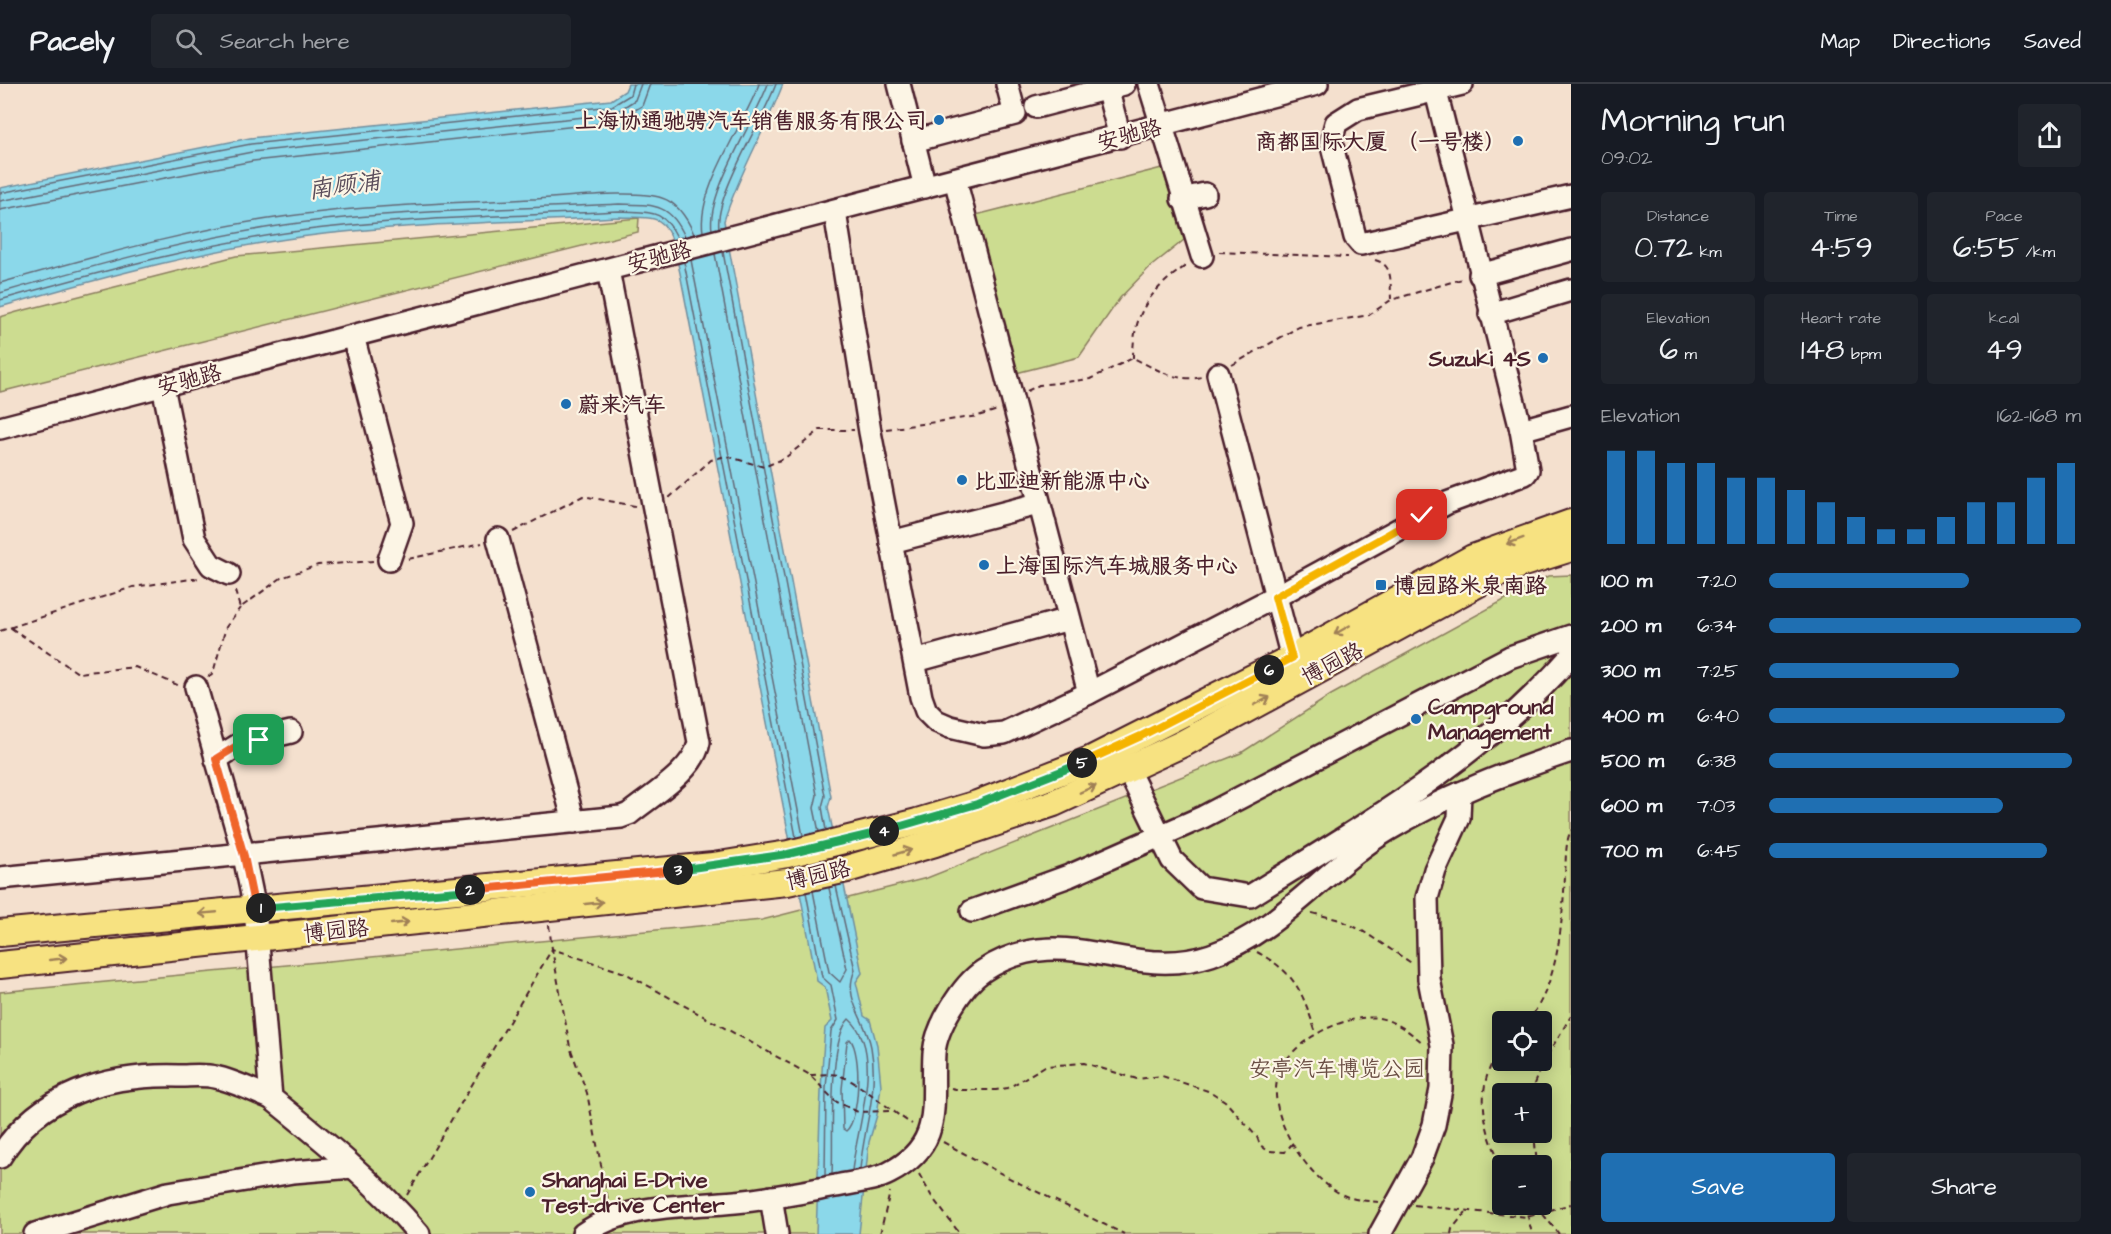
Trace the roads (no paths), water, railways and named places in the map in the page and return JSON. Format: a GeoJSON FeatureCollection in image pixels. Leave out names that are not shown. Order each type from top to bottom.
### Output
{"type":"FeatureCollection","features":[{"type":"Feature","properties":{"kind":"main road","name":"博园路"},"geometry":{"type":"LineString","coordinates":[[0,933],[640,874],[713,866],[788,854],[835,843],[977,804],[1090,760],[1292,658],[1473,558],[1571,523]]}},
{"type":"Feature","properties":{"kind":"main road","name":"博园路"},"geometry":{"type":"LineString","coordinates":[[0,965],[787,882],[847,869],[1054,803],[1128,770],[1488,579],[1520,564],[1571,549]]}},
{"type":"Feature","properties":{"kind":"street"},"geometry":{"type":"LineString","coordinates":[[899,84],[925,187]]}},
{"type":"Feature","properties":{"kind":"street"},"geometry":{"type":"LineString","coordinates":[[913,141],[1016,114],[1007,84]]}},
{"type":"Feature","properties":{"kind":"street"},"geometry":{"type":"LineString","coordinates":[[1149,84],[1182,199],[1202,256]]}},
{"type":"Feature","properties":{"kind":"street","name":"安驰路"},"geometry":{"type":"LineString","coordinates":[[0,428],[835,212],[1317,84]]}},
{"type":"Feature","properties":{"kind":"street"},"geometry":{"type":"LineString","coordinates":[[1462,84],[1435,87],[1358,109],[1336,123],[1331,142],[1355,237],[1361,244],[1571,196]]}},
{"type":"Feature","properties":{"kind":"street"},"geometry":{"type":"LineString","coordinates":[[1036,107],[1115,86],[1120,137]]}},
{"type":"Feature","properties":{"kind":"street"},"geometry":{"type":"LineString","coordinates":[[835,212],[870,432],[926,711],[936,721],[950,727],[984,735],[1004,733],[1089,693],[1275,597],[1447,503],[1525,474],[1528,465],[1521,430],[1490,314],[1435,87]]}},
{"type":"Feature","properties":{"kind":"street"},"geometry":{"type":"LineString","coordinates":[[955,179],[1089,693]]}},
{"type":"Feature","properties":{"kind":"street"},"geometry":{"type":"LineString","coordinates":[[1182,199],[1205,194]]}},
{"type":"Feature","properties":{"kind":"street"},"geometry":{"type":"LineString","coordinates":[[1480,274],[1571,250]]}},
{"type":"Feature","properties":{"kind":"street"},"geometry":{"type":"LineString","coordinates":[[0,878],[244,856],[574,822],[629,814],[689,765],[697,755],[699,742],[608,270]]}},
{"type":"Feature","properties":{"kind":"street"},"geometry":{"type":"LineString","coordinates":[[1490,314],[1571,290]]}},
{"type":"Feature","properties":{"kind":"street"},"geometry":{"type":"LineString","coordinates":[[353,336],[402,524],[389,560]]}},
{"type":"Feature","properties":{"kind":"street"},"geometry":{"type":"LineString","coordinates":[[1218,374],[1292,658]]}},
{"type":"Feature","properties":{"kind":"street"},"geometry":{"type":"LineString","coordinates":[[163,386],[194,539],[211,566],[229,574]]}},
{"type":"Feature","properties":{"kind":"street"},"geometry":{"type":"LineString","coordinates":[[1521,430],[1571,416]]}},
{"type":"Feature","properties":{"kind":"street"},"geometry":{"type":"LineString","coordinates":[[891,542],[1038,504]]}},
{"type":"Feature","properties":{"kind":"street"},"geometry":{"type":"LineString","coordinates":[[498,539],[574,822]]}},
{"type":"Feature","properties":{"kind":"street"},"geometry":{"type":"LineString","coordinates":[[915,661],[1069,619]]}},
{"type":"Feature","properties":{"kind":"street"},"geometry":{"type":"LineString","coordinates":[[972,911],[1069,876],[1203,817],[1510,657],[1571,636]]}},
{"type":"Feature","properties":{"kind":"street"},"geometry":{"type":"LineString","coordinates":[[1128,770],[1172,860],[1202,888],[1250,896],[1408,797],[1482,742],[1547,683],[1571,656]]}},
{"type":"Feature","properties":{"kind":"street"},"geometry":{"type":"LineString","coordinates":[[196,687],[244,856],[255,909],[271,1098]]}},
{"type":"Feature","properties":{"kind":"street"},"geometry":{"type":"LineString","coordinates":[[216,759],[240,744],[291,732]]}},
{"type":"Feature","properties":{"kind":"street"},"geometry":{"type":"LineString","coordinates":[[583,1234],[598,1222],[611,1218],[686,1204],[780,1196],[890,1172],[923,1146],[929,1134],[934,1113],[936,1082],[934,1050],[950,1008],[980,973],[1012,955],[1049,947],[1093,952],[1146,963],[1190,962],[1233,948],[1387,831],[1460,793],[1518,769],[1571,752]]}},
{"type":"Feature","properties":{"kind":"street"},"geometry":{"type":"LineString","coordinates":[[1380,1234],[1422,1158],[1434,1125],[1441,1089],[1442,1063],[1429,967],[1427,898],[1435,870],[1458,818],[1460,793]]}},
{"type":"Feature","properties":{"kind":"street"},"geometry":{"type":"LineString","coordinates":[[0,1157],[11,1140],[54,1102],[99,1083],[155,1075],[214,1077],[271,1098],[399,1209],[419,1234]]}},
{"type":"Feature","properties":{"kind":"street"},"geometry":{"type":"LineString","coordinates":[[35,1234],[168,1193],[293,1172],[353,1167]]}},
{"type":"Feature","properties":{"kind":"street"},"geometry":{"type":"LineString","coordinates":[[777,1234],[780,1196]]}},
{"type":"Feature","properties":{"kind":"water","name":"南顾浦"},"geometry":{"type":"Polygon","coordinates":[[[628,84],[783,84],[737,186],[724,221],[831,797],[828,807],[862,973],[856,982],[864,1016],[870,1020],[877,1045],[881,1086],[877,1115],[869,1142],[859,1234],[816,1234],[823,1054],[825,1028],[832,1021],[825,987],[817,981],[680,273],[673,242],[666,227],[654,219],[620,217],[435,225],[324,234],[201,255],[80,284],[0,307],[0,188],[250,138],[611,100],[625,91],[628,84]]]}},
{"type":"Feature","properties":{"kind":"place","name":"上海协通驰骋汽车销售服务有限公司"},"geometry":{"type":"Point","coordinates":[939,120]}},
{"type":"Feature","properties":{"kind":"place","name":"商都国际大厦 （一号楼）"},"geometry":{"type":"Point","coordinates":[1518,141]}},
{"type":"Feature","properties":{"kind":"place","name":"Suzuki 4S"},"geometry":{"type":"Point","coordinates":[1543,358]}},
{"type":"Feature","properties":{"kind":"place","name":"蔚来汽车"},"geometry":{"type":"Point","coordinates":[566,404]}},
{"type":"Feature","properties":{"kind":"place","name":"比亚迪新能源中心"},"geometry":{"type":"Point","coordinates":[962,480]}},
{"type":"Feature","properties":{"kind":"place","name":"上海国际汽车城服务中心"},"geometry":{"type":"Point","coordinates":[984,565]}},
{"type":"Feature","properties":{"kind":"place","name":"博园路米泉南路"},"geometry":{"type":"Point","coordinates":[1381,585]}},
{"type":"Feature","properties":{"kind":"place","name":"Campground Management"},"geometry":{"type":"Point","coordinates":[1416,719]}},
{"type":"Feature","properties":{"kind":"place","name":"Shanghai E-Drive Test-drive Center"},"geometry":{"type":"Point","coordinates":[530,1192]}},
{"type":"Feature","properties":{"kind":"park label","name":"安亭汽车博览公园"},"geometry":{"type":"Point","coordinates":[1337,1068]}}]}
